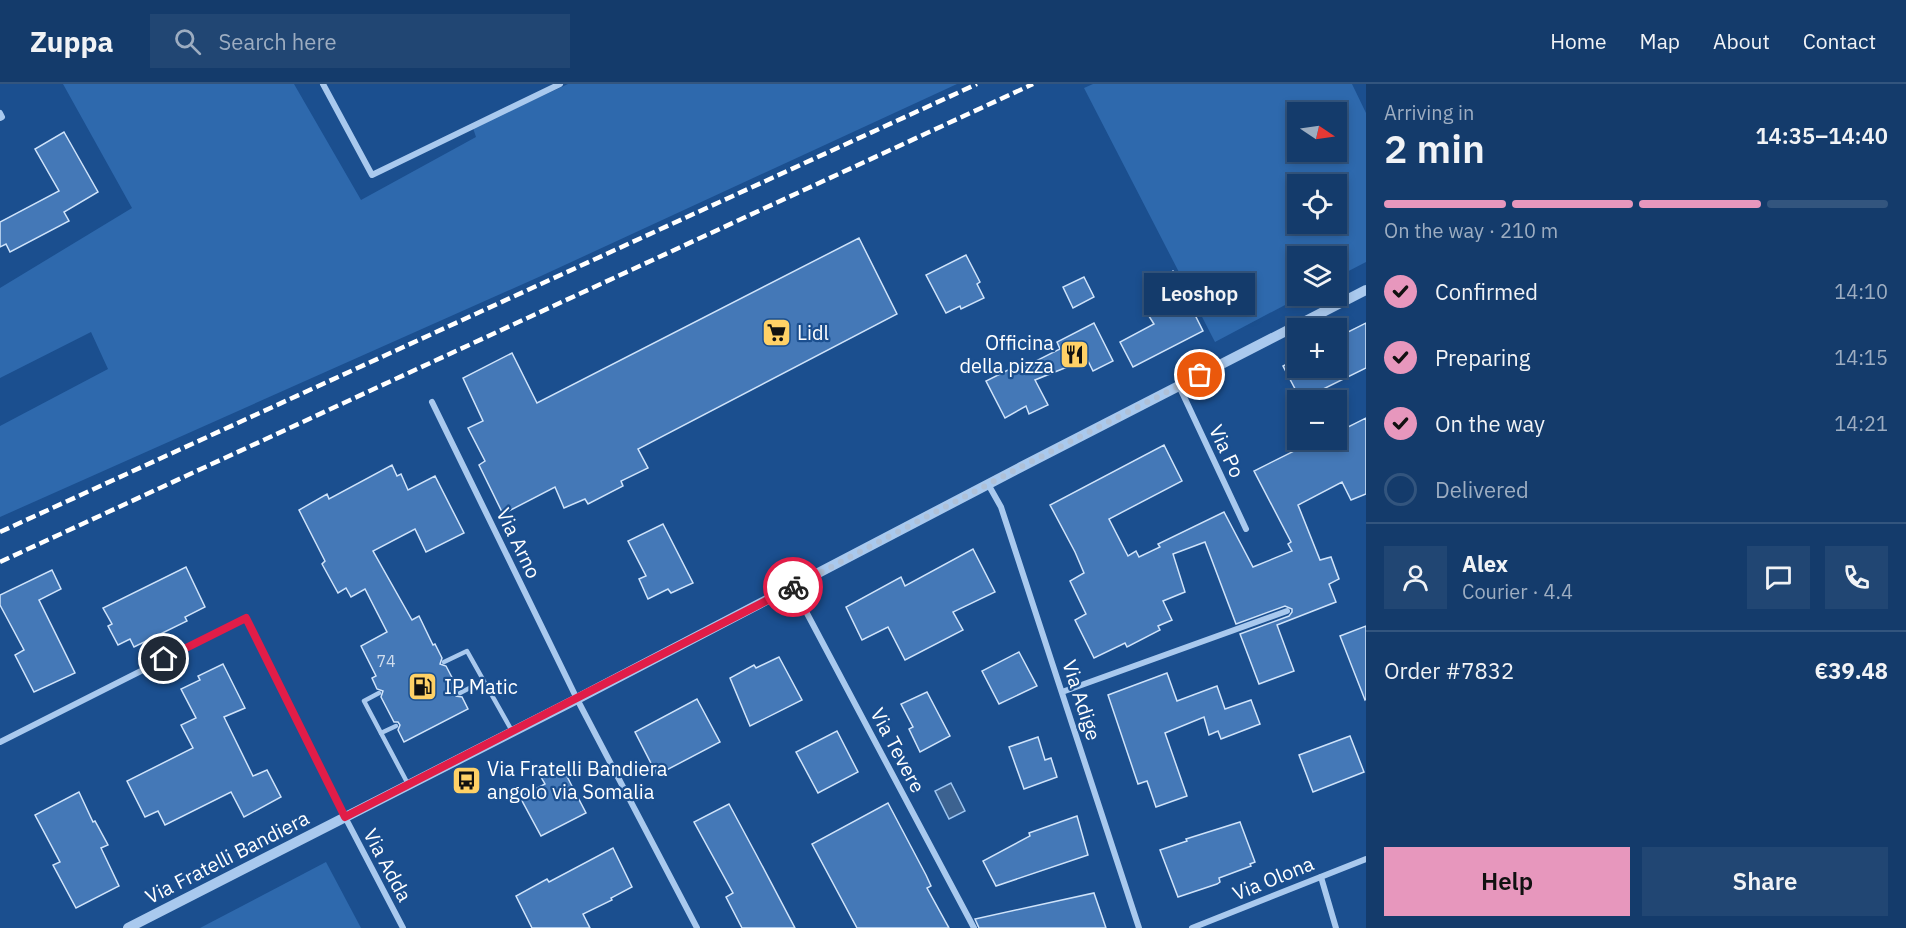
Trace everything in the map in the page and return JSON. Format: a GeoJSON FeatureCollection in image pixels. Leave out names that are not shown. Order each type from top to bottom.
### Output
{"type":"FeatureCollection","features":[{"type":"Feature","properties":{"kind":"street"},"geometry":{"type":"LineString","coordinates":[[323,84],[372,175],[560,84]]}},
{"type":"Feature","properties":{"kind":"street"},"geometry":{"type":"LineString","coordinates":[[0,113],[2,117],[0,118]]}},
{"type":"Feature","properties":{"kind":"street","name":"Via Fratelli Bandiera"},"geometry":{"type":"LineString","coordinates":[[128,928],[794,587],[988,484],[1365,293]]}},
{"type":"Feature","properties":{"kind":"street","name":"Via Po"},"geometry":{"type":"LineString","coordinates":[[1179,386],[1246,529]]}},
{"type":"Feature","properties":{"kind":"street","name":"Via Arno"},"geometry":{"type":"LineString","coordinates":[[432,402],[577,699],[697,928]]}},
{"type":"Feature","properties":{"kind":"street","name":"Via Adige"},"geometry":{"type":"LineString","coordinates":[[988,484],[1001,507],[1139,928]]}},
{"type":"Feature","properties":{"kind":"street","name":"Via Tevere"},"geometry":{"type":"LineString","coordinates":[[794,587],[974,928]]}},
{"type":"Feature","properties":{"kind":"street"},"geometry":{"type":"LineString","coordinates":[[1062,692],[1287,611]]}},
{"type":"Feature","properties":{"kind":"street","name":"Via Adda"},"geometry":{"type":"LineString","coordinates":[[0,742],[246,618],[403,928]]}},
{"type":"Feature","properties":{"kind":"street","name":"Via Olona"},"geometry":{"type":"LineString","coordinates":[[1192,928],[1366,859]]}},
{"type":"Feature","properties":{"kind":"street"},"geometry":{"type":"LineString","coordinates":[[1321,877],[1336,928]]}},
{"type":"Feature","properties":{"kind":"lane"},"geometry":{"type":"LineString","coordinates":[[444,662],[467,651],[512,732]]}},
{"type":"Feature","properties":{"kind":"lane"},"geometry":{"type":"LineString","coordinates":[[460,693],[483,681]]}},
{"type":"Feature","properties":{"kind":"lane"},"geometry":{"type":"LineString","coordinates":[[380,693],[364,701],[409,785]]}},
{"type":"Feature","properties":{"kind":"lane"},"geometry":{"type":"LineString","coordinates":[[381,733],[396,726]]}},
{"type":"Feature","properties":{"kind":"shaded area"},"geometry":{"type":"Polygon","coordinates":[[[63,84],[294,84],[361,200],[476,137],[473,128],[568,84],[957,84],[541,276],[0,517],[0,426],[108,369],[91,332],[0,378],[0,288],[132,208],[63,84]]]}},
{"type":"Feature","properties":{"kind":"shaded area"},"geometry":{"type":"Polygon","coordinates":[[[1093,84],[1352,84],[1366,113],[1366,262],[1347,272],[1347,246],[1287,246],[1287,304],[1215,342],[1084,88],[1093,84]]]}},
{"type":"Feature","properties":{"kind":"shaded area"},"geometry":{"type":"Polygon","coordinates":[[[951,783],[965,811],[949,819],[935,791],[951,783]]]}},
{"type":"Feature","properties":{"kind":"shaded area"},"geometry":{"type":"Polygon","coordinates":[[[326,862],[361,928],[200,928],[326,862]]]}},
{"type":"Feature","properties":{"kind":"building"},"geometry":{"type":"Polygon","coordinates":[[[64,132],[98,192],[64,212],[69,221],[10,252],[6,244],[0,247],[0,222],[59,191],[35,149],[64,132]]]}},
{"type":"Feature","properties":{"kind":"building"},"geometry":{"type":"Polygon","coordinates":[[[859,238],[897,314],[638,449],[648,468],[621,481],[623,486],[588,504],[585,499],[564,508],[555,487],[503,514],[479,465],[485,461],[468,428],[483,421],[463,378],[512,353],[537,403],[859,238]]]}},
{"type":"Feature","properties":{"kind":"building"},"geometry":{"type":"Polygon","coordinates":[[[966,255],[980,282],[977,284],[984,298],[946,313],[926,275],[966,255]]]}},
{"type":"Feature","properties":{"kind":"building"},"geometry":{"type":"Polygon","coordinates":[[[1173,271],[1203,331],[1133,367],[1120,342],[1154,324],[1147,313],[1166,303],[1155,282],[1173,271]]]}},
{"type":"Feature","properties":{"kind":"building"},"geometry":{"type":"Polygon","coordinates":[[[1084,277],[1094,297],[1073,308],[1063,287],[1084,277]]]}},
{"type":"Feature","properties":{"kind":"building"},"geometry":{"type":"Polygon","coordinates":[[[1094,323],[1113,361],[1093,371],[1087,359],[1035,380],[1048,405],[1029,414],[1026,406],[1005,418],[986,381],[1010,369],[1012,373],[1060,349],[1057,342],[1094,323]]]}},
{"type":"Feature","properties":{"kind":"building"},"geometry":{"type":"Polygon","coordinates":[[[1366,323],[1366,368],[1347,377],[1347,332],[1366,323]]]}},
{"type":"Feature","properties":{"kind":"building"},"geometry":{"type":"Polygon","coordinates":[[[1289,378],[1346,378],[1321,390],[1296,390],[1289,378]]]}},
{"type":"Feature","properties":{"kind":"building"},"geometry":{"type":"Polygon","coordinates":[[[1366,418],[1366,494],[1351,500],[1342,482],[1298,505],[1320,560],[1331,557],[1339,579],[1329,584],[1336,602],[1277,625],[1294,671],[1259,684],[1240,634],[1289,616],[1292,609],[1285,606],[1236,624],[1205,542],[1173,554],[1185,592],[1163,601],[1172,620],[1158,626],[1160,630],[1127,647],[1125,643],[1094,658],[1075,620],[1086,614],[1070,581],[1084,573],[1050,505],[1164,445],[1182,481],[1109,519],[1128,556],[1136,551],[1139,557],[1160,547],[1158,544],[1224,512],[1253,567],[1292,551],[1288,544],[1291,542],[1254,471],[1296,450],[1347,450],[1347,428],[1366,418]]]}},
{"type":"Feature","properties":{"kind":"building"},"geometry":{"type":"Polygon","coordinates":[[[392,465],[397,476],[401,474],[408,490],[435,476],[464,533],[426,552],[415,529],[373,551],[412,620],[419,616],[442,658],[440,664],[446,666],[458,689],[456,696],[462,697],[468,709],[404,742],[398,730],[400,725],[394,722],[381,697],[383,691],[377,689],[372,678],[376,676],[361,646],[387,632],[365,589],[351,597],[346,588],[338,593],[322,564],[325,561],[299,510],[327,494],[329,499],[392,465]]]}},
{"type":"Feature","properties":{"kind":"building"},"geometry":{"type":"Polygon","coordinates":[[[663,524],[693,583],[671,593],[668,589],[648,599],[639,579],[646,576],[628,541],[663,524]]]}},
{"type":"Feature","properties":{"kind":"building"},"geometry":{"type":"Polygon","coordinates":[[[973,549],[995,592],[953,612],[963,630],[905,660],[888,627],[862,640],[846,607],[901,577],[905,586],[973,549]]]}},
{"type":"Feature","properties":{"kind":"building"},"geometry":{"type":"Polygon","coordinates":[[[186,567],[205,607],[185,617],[187,621],[134,647],[130,639],[118,645],[108,626],[112,624],[103,608],[186,567]]]}},
{"type":"Feature","properties":{"kind":"building"},"geometry":{"type":"Polygon","coordinates":[[[52,570],[61,589],[39,600],[75,673],[34,692],[15,655],[24,650],[0,605],[0,595],[52,570]]]}},
{"type":"Feature","properties":{"kind":"building"},"geometry":{"type":"Polygon","coordinates":[[[1366,626],[1366,699],[1365,700],[1340,636],[1366,626]]]}},
{"type":"Feature","properties":{"kind":"building"},"geometry":{"type":"Polygon","coordinates":[[[1019,652],[1037,686],[999,704],[982,671],[1019,652]]]}},
{"type":"Feature","properties":{"kind":"building"},"geometry":{"type":"Polygon","coordinates":[[[779,657],[802,700],[750,726],[730,678],[754,665],[756,668],[779,657]]]}},
{"type":"Feature","properties":{"kind":"building"},"geometry":{"type":"Polygon","coordinates":[[[223,664],[245,708],[224,717],[253,776],[267,770],[281,797],[244,817],[231,792],[165,825],[158,811],[145,817],[127,781],[193,748],[181,725],[196,718],[181,689],[200,680],[198,676],[223,664]]]}},
{"type":"Feature","properties":{"kind":"building"},"geometry":{"type":"Polygon","coordinates":[[[1167,673],[1177,701],[1217,686],[1225,709],[1251,700],[1260,724],[1221,739],[1218,731],[1209,735],[1204,717],[1165,733],[1187,796],[1156,807],[1147,781],[1138,784],[1108,695],[1167,673]]]}},
{"type":"Feature","properties":{"kind":"building"},"geometry":{"type":"Polygon","coordinates":[[[927,692],[950,736],[920,752],[909,729],[913,727],[901,704],[927,692]]]}},
{"type":"Feature","properties":{"kind":"building"},"geometry":{"type":"Polygon","coordinates":[[[697,699],[720,742],[657,775],[635,732],[697,699]]]}},
{"type":"Feature","properties":{"kind":"building"},"geometry":{"type":"Polygon","coordinates":[[[837,731],[858,772],[818,793],[796,752],[837,731]]]}},
{"type":"Feature","properties":{"kind":"building"},"geometry":{"type":"Polygon","coordinates":[[[1350,736],[1364,772],[1313,792],[1299,755],[1350,736]]]}},
{"type":"Feature","properties":{"kind":"building"},"geometry":{"type":"Polygon","coordinates":[[[1038,737],[1045,760],[1051,758],[1057,777],[1024,789],[1009,747],[1038,737]]]}},
{"type":"Feature","properties":{"kind":"building"},"geometry":{"type":"Polygon","coordinates":[[[562,767],[586,813],[541,836],[520,797],[545,784],[541,777],[562,767]]]}},
{"type":"Feature","properties":{"kind":"building"},"geometry":{"type":"Polygon","coordinates":[[[79,792],[93,822],[95,821],[108,845],[101,848],[119,886],[76,908],[53,865],[60,862],[35,815],[79,792]]]}},
{"type":"Feature","properties":{"kind":"building"},"geometry":{"type":"Polygon","coordinates":[[[888,803],[926,875],[931,886],[927,888],[949,928],[857,928],[812,844],[888,803]]]}},
{"type":"Feature","properties":{"kind":"building"},"geometry":{"type":"Polygon","coordinates":[[[729,804],[795,928],[742,928],[726,897],[733,893],[694,822],[729,804]]]}},
{"type":"Feature","properties":{"kind":"building"},"geometry":{"type":"Polygon","coordinates":[[[1077,816],[1088,855],[996,886],[983,861],[1030,836],[1029,833],[1077,816]]]}},
{"type":"Feature","properties":{"kind":"building"},"geometry":{"type":"Polygon","coordinates":[[[1240,822],[1255,862],[1250,864],[1251,866],[1219,878],[1220,882],[1217,884],[1178,897],[1160,850],[1240,822]]]}},
{"type":"Feature","properties":{"kind":"building"},"geometry":{"type":"Polygon","coordinates":[[[613,848],[632,887],[583,914],[590,928],[532,928],[516,896],[547,879],[549,882],[613,848]]]}},
{"type":"Feature","properties":{"kind":"building"},"geometry":{"type":"Polygon","coordinates":[[[1094,893],[1106,928],[979,928],[975,919],[1094,893]]]}},
{"type":"Feature","properties":{"kind":"railway"},"geometry":{"type":"LineString","coordinates":[[0,532],[977,84]]}},
{"type":"Feature","properties":{"kind":"railway"},"geometry":{"type":"LineString","coordinates":[[0,562],[1033,84]]}},
{"type":"Feature","properties":{"kind":"way so far"},"geometry":{"type":"LineString","coordinates":[[793,587],[1200,375]]}},
{"type":"Feature","properties":{"kind":"place","name":"Lidl"},"geometry":{"type":"Point","coordinates":[776,332]}},
{"type":"Feature","properties":{"kind":"place","name":"Officina della pizza"},"geometry":{"type":"Point","coordinates":[1075,354]}},
{"type":"Feature","properties":{"kind":"place","name":"Leoshop"},"geometry":{"type":"Point","coordinates":[1200,375]}},
{"type":"Feature","properties":{"kind":"place","name":"IP Matic"},"geometry":{"type":"Point","coordinates":[423,686]}},
{"type":"Feature","properties":{"kind":"place","name":"Via Fratelli Bandiera angolo via Somalia"},"geometry":{"type":"Point","coordinates":[466,780]}},
{"type":"Feature","properties":{"kind":"route"},"geometry":{"type":"LineString","coordinates":[[164,659],[246,618],[345,817],[793,587]]}}]}
